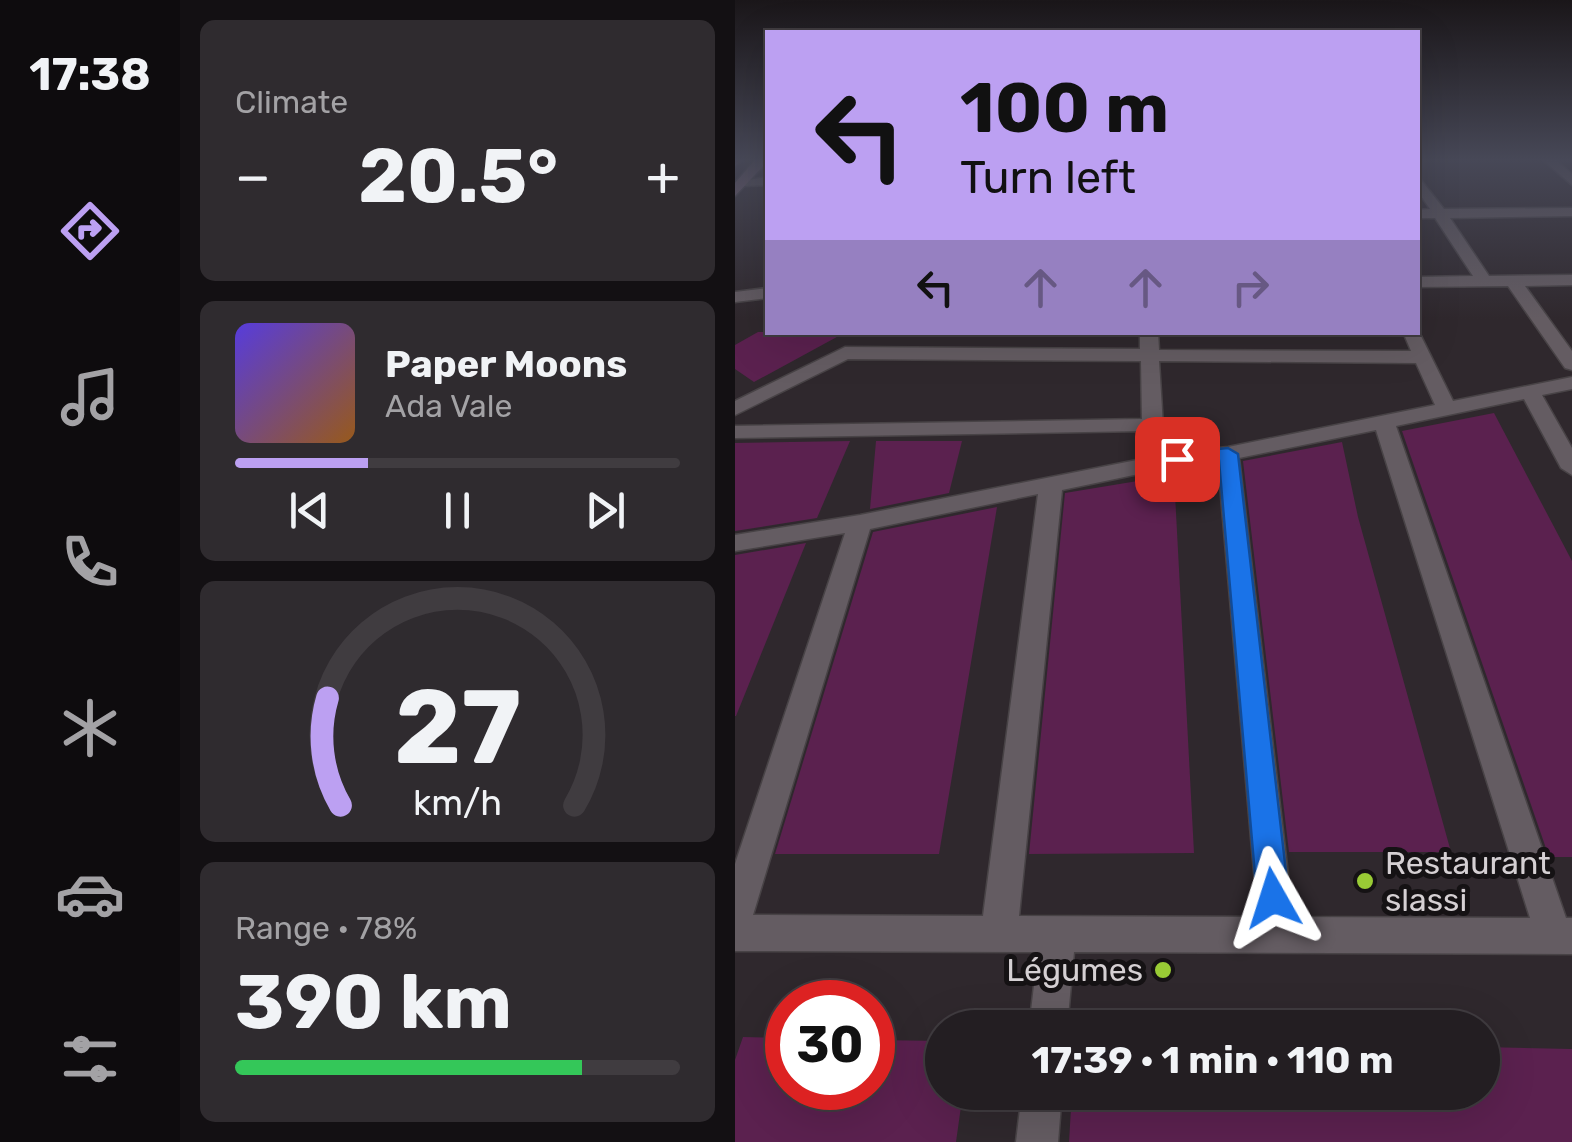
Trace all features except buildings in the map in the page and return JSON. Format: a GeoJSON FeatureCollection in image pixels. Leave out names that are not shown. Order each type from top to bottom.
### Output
{"type":"FeatureCollection","features":[{"type":"Feature","properties":{"kind":"street"},"geometry":{"type":"LineString","coordinates":[[1420,214],[1553,212]]}},
{"type":"Feature","properties":{"kind":"street"},"geometry":{"type":"LineString","coordinates":[[1441,214],[1484,281]]}},
{"type":"Feature","properties":{"kind":"street"},"geometry":{"type":"LineString","coordinates":[[1420,282],[1572,280]]}},
{"type":"Feature","properties":{"kind":"street"},"geometry":{"type":"LineString","coordinates":[[1513,281],[1572,364]]}},
{"type":"Feature","properties":{"kind":"street"},"geometry":{"type":"LineString","coordinates":[[739,294],[765,293]]}},
{"type":"Feature","properties":{"kind":"street"},"geometry":{"type":"LineString","coordinates":[[1149,335],[1155,425],[1150,464]]}},
{"type":"Feature","properties":{"kind":"street"},"geometry":{"type":"LineString","coordinates":[[1413,335],[1447,408]]}},
{"type":"Feature","properties":{"kind":"street"},"geometry":{"type":"LineString","coordinates":[[737,406],[845,353],[1423,357]]}},
{"type":"Feature","properties":{"kind":"street"},"geometry":{"type":"LineString","coordinates":[[735,542],[860,523],[1150,464],[1228,454],[1572,383]]}},
{"type":"Feature","properties":{"kind":"street"},"geometry":{"type":"LineString","coordinates":[[1531,393],[1572,468]]}},
{"type":"Feature","properties":{"kind":"street"},"geometry":{"type":"LineString","coordinates":[[735,932],[1563,936],[1383,422]]}},
{"type":"Feature","properties":{"kind":"street"},"geometry":{"type":"LineString","coordinates":[[735,432],[1155,425]]}},
{"type":"Feature","properties":{"kind":"street"},"geometry":{"type":"LineString","coordinates":[[1228,454],[1277,935]]}},
{"type":"Feature","properties":{"kind":"street"},"geometry":{"type":"LineString","coordinates":[[999,934],[1051,484]]}},
{"type":"Feature","properties":{"kind":"street"},"geometry":{"type":"LineString","coordinates":[[735,917],[860,523]]}},
{"type":"Feature","properties":{"kind":"street"},"geometry":{"type":"LineString","coordinates":[[1051,1010],[1058,934]]}},
{"type":"Feature","properties":{"kind":"street"},"geometry":{"type":"LineString","coordinates":[[1037,1142],[1040,1110]]}},
{"type":"Feature","properties":{"kind":"place","name":"Restaurant slassi"},"geometry":{"type":"Point","coordinates":[1365,881]}},
{"type":"Feature","properties":{"kind":"place","name":"Légumes"},"geometry":{"type":"Point","coordinates":[1163,970]}},
{"type":"Feature","properties":{"kind":"route"},"geometry":{"type":"LineString","coordinates":[[1177,459],[1228,454],[1273,898]]}}]}
